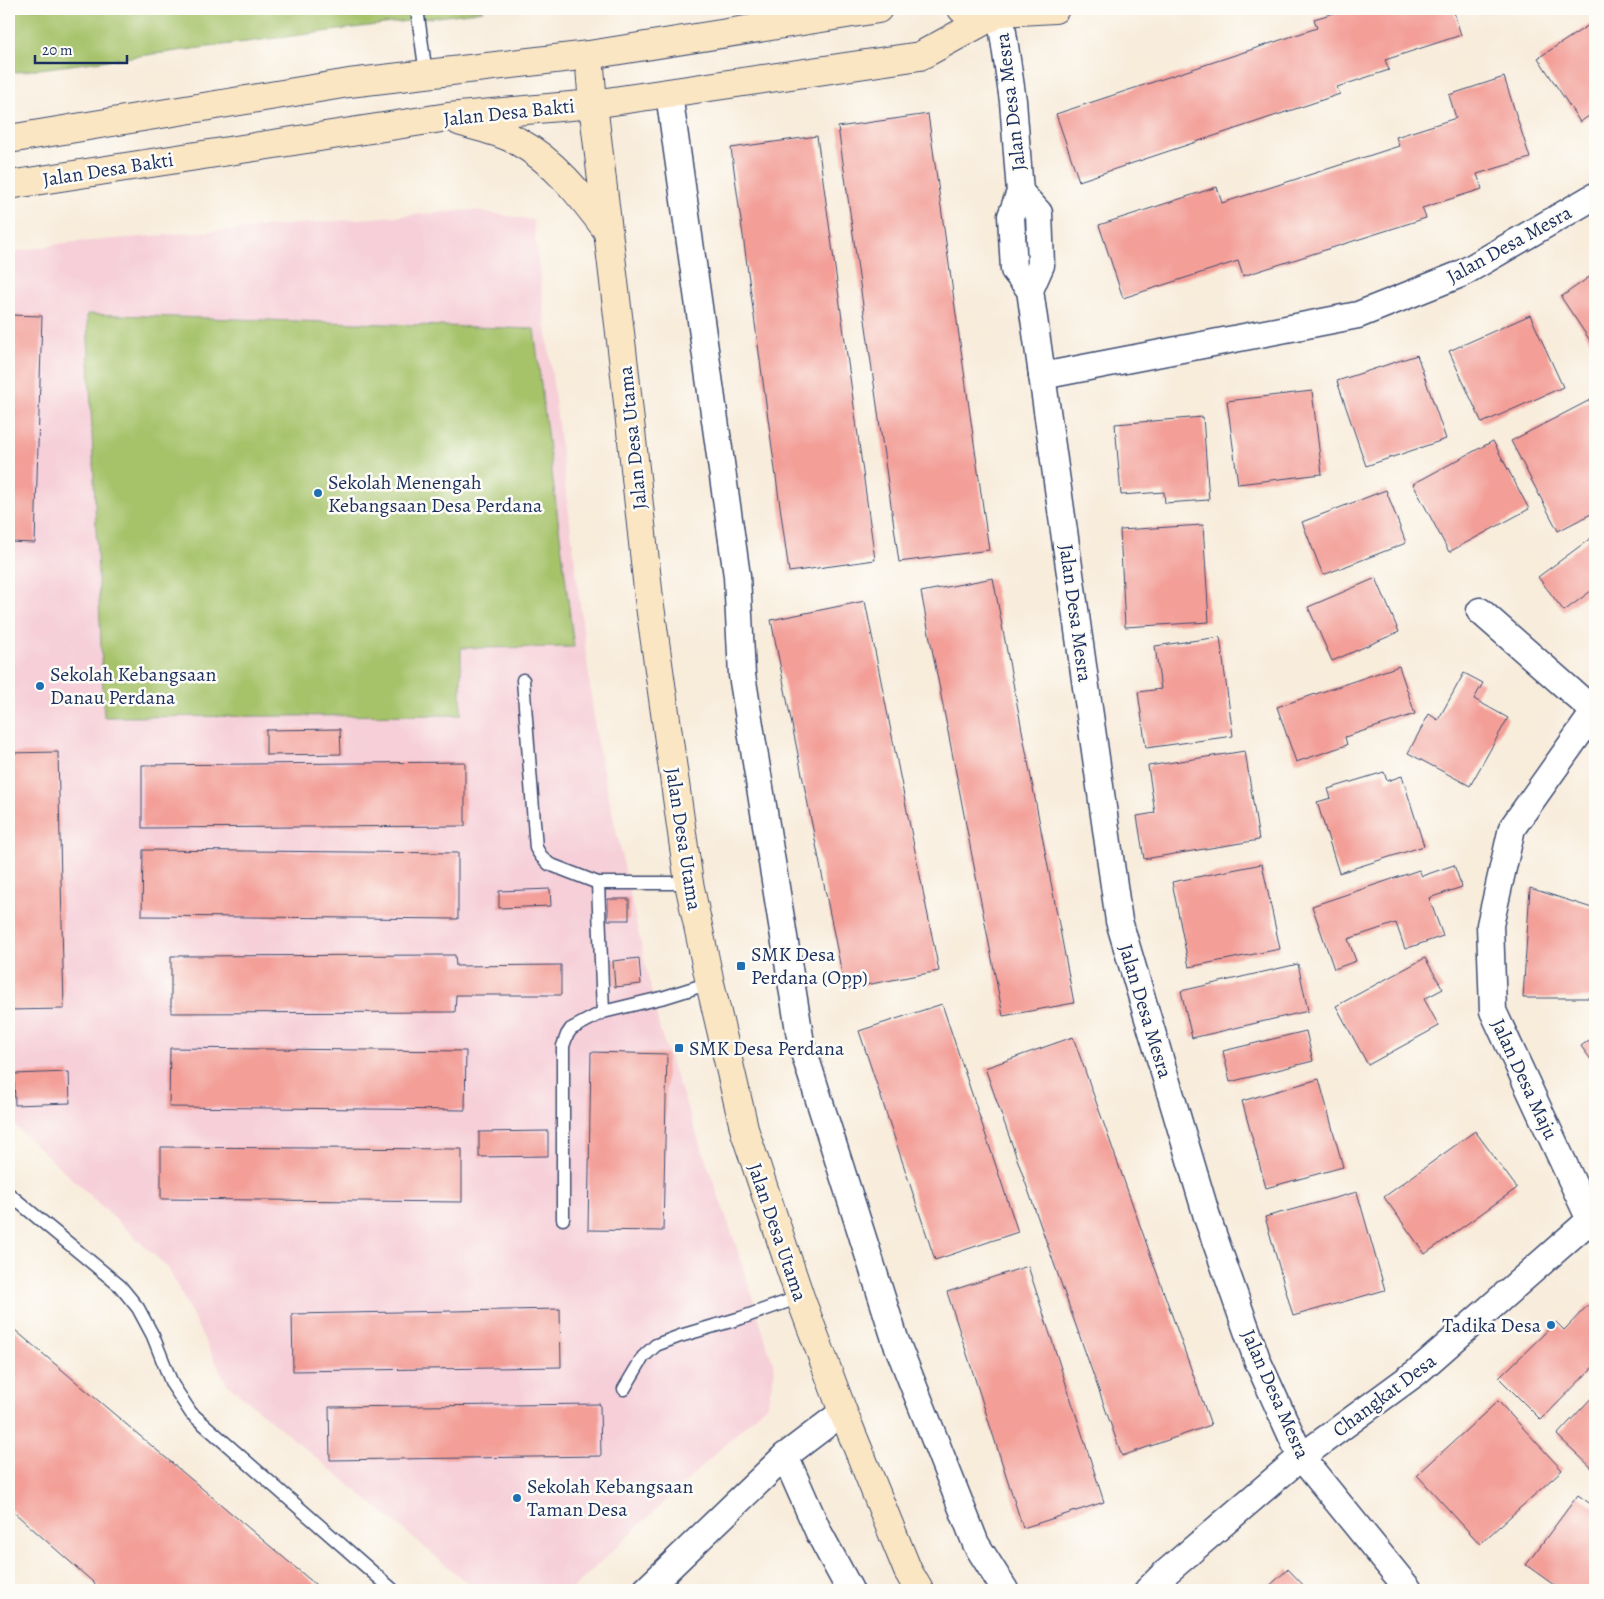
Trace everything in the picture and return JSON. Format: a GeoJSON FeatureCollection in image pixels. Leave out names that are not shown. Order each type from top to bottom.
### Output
{"type":"FeatureCollection","features":[{"type":"Feature","properties":{"kind":"street"},"geometry":{"type":"LineString","coordinates":[[9,139],[349,83],[589,55],[878,9]]}},
{"type":"Feature","properties":{"kind":"street","name":"Jalan Desa Bakti"},"geometry":{"type":"LineString","coordinates":[[962,9],[999,11],[1055,9]]}},
{"type":"Feature","properties":{"kind":"street","name":"Jalan Desa Bakti"},"geometry":{"type":"LineString","coordinates":[[9,184],[448,117],[593,104],[920,56],[999,11]]}},
{"type":"Feature","properties":{"kind":"street","name":"Jalan Desa Mesra"},"geometry":{"type":"LineString","coordinates":[[999,11],[1013,101],[1020,192],[1011,216],[1014,270],[1030,290],[1119,921],[1208,1220],[1258,1362],[1301,1457],[1409,1590]]}},
{"type":"Feature","properties":{"kind":"street","name":"Jalan Desa Utama"},"geometry":{"type":"LineString","coordinates":[[589,55],[649,599],[689,883],[710,983],[745,1132],[800,1298],[843,1412],[908,1571],[919,1590]]}},
{"type":"Feature","properties":{"kind":"street"},"geometry":{"type":"LineString","coordinates":[[669,94],[736,576],[742,675],[801,1043],[895,1339],[976,1544],[1005,1590]]}},
{"type":"Feature","properties":{"kind":"street"},"geometry":{"type":"LineString","coordinates":[[448,117],[516,140],[539,154],[562,174],[607,230]]}},
{"type":"Feature","properties":{"kind":"street","name":"Jalan Desa Mesra"},"geometry":{"type":"LineString","coordinates":[[1042,376],[1358,315],[1462,274],[1595,196]]}},
{"type":"Feature","properties":{"kind":"street","name":"Jalan Desa Maju"},"geometry":{"type":"LineString","coordinates":[[1480,611],[1595,712],[1512,828],[1490,925],[1493,1011],[1593,1221]]}},
{"type":"Feature","properties":{"kind":"street","name":"Changkat Desa"},"geometry":{"type":"LineString","coordinates":[[1148,1590],[1301,1457],[1417,1372],[1593,1221]]}},
{"type":"Feature","properties":{"kind":"street"},"geometry":{"type":"LineString","coordinates":[[646,1590],[785,1456],[843,1412]]}},
{"type":"Feature","properties":{"kind":"street"},"geometry":{"type":"LineString","coordinates":[[785,1456],[818,1533],[850,1590]]}},
{"type":"Feature","properties":{"kind":"lane"},"geometry":{"type":"LineString","coordinates":[[417,9],[426,74]]}},
{"type":"Feature","properties":{"kind":"lane"},"geometry":{"type":"LineString","coordinates":[[523,680],[536,848],[541,856],[549,864],[598,883],[689,883]]}},
{"type":"Feature","properties":{"kind":"lane"},"geometry":{"type":"LineString","coordinates":[[598,883],[603,1012]]}},
{"type":"Feature","properties":{"kind":"lane"},"geometry":{"type":"LineString","coordinates":[[563,1219],[563,1046],[571,1028],[603,1012],[665,997],[710,983]]}},
{"type":"Feature","properties":{"kind":"lane"},"geometry":{"type":"LineString","coordinates":[[9,1194],[120,1286],[138,1308],[153,1336],[172,1384],[191,1413],[393,1590]]}},
{"type":"Feature","properties":{"kind":"lane"},"geometry":{"type":"LineString","coordinates":[[624,1389],[643,1357],[656,1345],[800,1298]]}},
{"type":"Feature","properties":{"kind":"shaded area","name":"Sekolah Menengah Kebangsaan Desa Perdana"},"geometry":{"type":"Polygon","coordinates":[[[473,210],[533,220],[597,743],[660,1031],[736,1245],[775,1370],[767,1405],[571,1590],[476,1590],[227,1384],[168,1268],[9,1120],[9,253],[65,243],[473,210]]]}},
{"type":"Feature","properties":{"kind":"green space"},"geometry":{"type":"Polygon","coordinates":[[[9,9],[483,9],[484,11],[9,73],[9,9]]]}},
{"type":"Feature","properties":{"kind":"green space"},"geometry":{"type":"Polygon","coordinates":[[[87,314],[534,329],[574,647],[461,648],[461,715],[104,717],[87,314]]]}},
{"type":"Feature","properties":{"kind":"building"},"geometry":{"type":"Polygon","coordinates":[[[1347,9],[1453,9],[1461,35],[1385,60],[1389,70],[1337,87],[1340,94],[1079,181],[1056,114],[1317,28],[1314,19],[1347,9]]]}},
{"type":"Feature","properties":{"kind":"building"},"geometry":{"type":"Polygon","coordinates":[[[1595,21],[1595,112],[1580,122],[1538,58],[1595,21]]]}},
{"type":"Feature","properties":{"kind":"building"},"geometry":{"type":"Polygon","coordinates":[[[1504,77],[1530,158],[1477,174],[1482,189],[1422,208],[1426,218],[1243,276],[1238,261],[1123,298],[1099,225],[1217,187],[1222,203],[1399,146],[1396,137],[1456,118],[1449,95],[1504,77]]]}},
{"type":"Feature","properties":{"kind":"building"},"geometry":{"type":"Polygon","coordinates":[[[928,114],[989,550],[899,562],[838,127],[928,114]]]}},
{"type":"Feature","properties":{"kind":"building"},"geometry":{"type":"Polygon","coordinates":[[[817,136],[875,560],[789,572],[731,148],[817,136]]]}},
{"type":"Feature","properties":{"kind":"building"},"geometry":{"type":"Polygon","coordinates":[[[1595,273],[1595,348],[1561,297],[1595,273]]]}},
{"type":"Feature","properties":{"kind":"building"},"geometry":{"type":"Polygon","coordinates":[[[9,315],[42,316],[35,543],[9,542],[9,315]]]}},
{"type":"Feature","properties":{"kind":"building"},"geometry":{"type":"Polygon","coordinates":[[[1530,315],[1563,387],[1482,423],[1449,351],[1530,315]]]}},
{"type":"Feature","properties":{"kind":"building"},"geometry":{"type":"Polygon","coordinates":[[[1417,355],[1446,439],[1366,466],[1337,381],[1417,355]]]}},
{"type":"Feature","properties":{"kind":"building"},"geometry":{"type":"Polygon","coordinates":[[[1312,391],[1322,474],[1238,484],[1227,401],[1312,391]]]}},
{"type":"Feature","properties":{"kind":"building"},"geometry":{"type":"Polygon","coordinates":[[[1592,399],[1595,405],[1595,512],[1558,531],[1511,441],[1592,399]]]}},
{"type":"Feature","properties":{"kind":"building"},"geometry":{"type":"Polygon","coordinates":[[[1203,417],[1209,500],[1165,503],[1164,492],[1121,495],[1115,424],[1203,417]]]}},
{"type":"Feature","properties":{"kind":"building"},"geometry":{"type":"Polygon","coordinates":[[[1493,441],[1529,509],[1449,552],[1413,484],[1493,441]]]}},
{"type":"Feature","properties":{"kind":"building"},"geometry":{"type":"Polygon","coordinates":[[[1386,490],[1406,543],[1323,575],[1302,522],[1386,490]]]}},
{"type":"Feature","properties":{"kind":"building"},"geometry":{"type":"Polygon","coordinates":[[[1203,525],[1209,622],[1125,627],[1120,530],[1203,525]]]}},
{"type":"Feature","properties":{"kind":"building"},"geometry":{"type":"Polygon","coordinates":[[[1595,535],[1595,596],[1591,591],[1564,611],[1538,577],[1595,535]]]}},
{"type":"Feature","properties":{"kind":"building"},"geometry":{"type":"Polygon","coordinates":[[[993,578],[1074,1003],[1003,1016],[921,592],[993,578]]]}},
{"type":"Feature","properties":{"kind":"building"},"geometry":{"type":"Polygon","coordinates":[[[1376,578],[1399,632],[1332,661],[1308,607],[1376,578]]]}},
{"type":"Feature","properties":{"kind":"building"},"geometry":{"type":"Polygon","coordinates":[[[865,601],[939,971],[845,989],[771,620],[865,601]]]}},
{"type":"Feature","properties":{"kind":"building"},"geometry":{"type":"Polygon","coordinates":[[[1220,637],[1233,736],[1146,748],[1138,692],[1161,689],[1155,646],[1220,637]]]}},
{"type":"Feature","properties":{"kind":"building"},"geometry":{"type":"Polygon","coordinates":[[[1399,666],[1415,714],[1345,737],[1347,745],[1296,762],[1277,707],[1399,666]]]}},
{"type":"Feature","properties":{"kind":"building"},"geometry":{"type":"Polygon","coordinates":[[[1464,673],[1483,683],[1474,699],[1508,718],[1470,786],[1408,753],[1429,714],[1438,720],[1464,673]]]}},
{"type":"Feature","properties":{"kind":"building"},"geometry":{"type":"Polygon","coordinates":[[[340,729],[341,754],[266,755],[266,730],[340,729]]]}},
{"type":"Feature","properties":{"kind":"building"},"geometry":{"type":"Polygon","coordinates":[[[1245,751],[1259,840],[1144,859],[1137,816],[1155,813],[1148,766],[1245,751]]]}},
{"type":"Feature","properties":{"kind":"building"},"geometry":{"type":"Polygon","coordinates":[[[58,752],[64,1009],[9,1010],[9,753],[58,752]]]}},
{"type":"Feature","properties":{"kind":"building"},"geometry":{"type":"Polygon","coordinates":[[[465,762],[465,826],[142,828],[142,765],[465,762]]]}},
{"type":"Feature","properties":{"kind":"building"},"geometry":{"type":"Polygon","coordinates":[[[1384,772],[1387,781],[1402,776],[1424,846],[1339,873],[1317,802],[1331,798],[1328,789],[1384,772]]]}},
{"type":"Feature","properties":{"kind":"building"},"geometry":{"type":"Polygon","coordinates":[[[143,850],[458,853],[458,919],[142,916],[143,850]]]}},
{"type":"Feature","properties":{"kind":"building"},"geometry":{"type":"Polygon","coordinates":[[[1262,864],[1280,949],[1189,967],[1172,882],[1262,864]]]}},
{"type":"Feature","properties":{"kind":"building"},"geometry":{"type":"Polygon","coordinates":[[[1454,865],[1462,887],[1429,898],[1443,936],[1405,949],[1396,923],[1348,939],[1356,961],[1334,969],[1312,906],[1419,870],[1422,876],[1454,865]]]}},
{"type":"Feature","properties":{"kind":"building"},"geometry":{"type":"Polygon","coordinates":[[[1530,888],[1595,909],[1595,998],[1523,998],[1530,888]]]}},
{"type":"Feature","properties":{"kind":"building"},"geometry":{"type":"Polygon","coordinates":[[[550,889],[551,906],[499,908],[499,891],[550,889]]]}},
{"type":"Feature","properties":{"kind":"building"},"geometry":{"type":"Polygon","coordinates":[[[608,899],[629,899],[629,920],[608,920],[608,899]]]}},
{"type":"Feature","properties":{"kind":"building"},"geometry":{"type":"Polygon","coordinates":[[[455,955],[456,966],[561,965],[561,995],[456,995],[455,1012],[171,1013],[171,956],[455,955]]]}},
{"type":"Feature","properties":{"kind":"building"},"geometry":{"type":"Polygon","coordinates":[[[639,958],[641,984],[615,987],[613,961],[639,958]]]}},
{"type":"Feature","properties":{"kind":"building"},"geometry":{"type":"Polygon","coordinates":[[[1425,958],[1443,989],[1424,999],[1439,1026],[1368,1065],[1336,1006],[1425,958]]]}},
{"type":"Feature","properties":{"kind":"building"},"geometry":{"type":"Polygon","coordinates":[[[1298,964],[1308,1011],[1192,1038],[1181,991],[1298,964]]]}},
{"type":"Feature","properties":{"kind":"building"},"geometry":{"type":"Polygon","coordinates":[[[942,1004],[1018,1232],[935,1260],[859,1031],[942,1004]]]}},
{"type":"Feature","properties":{"kind":"building"},"geometry":{"type":"Polygon","coordinates":[[[1306,1031],[1313,1061],[1230,1082],[1223,1051],[1306,1031]]]}},
{"type":"Feature","properties":{"kind":"building"},"geometry":{"type":"Polygon","coordinates":[[[1595,1036],[1595,1065],[1581,1046],[1595,1036]]]}},
{"type":"Feature","properties":{"kind":"building"},"geometry":{"type":"Polygon","coordinates":[[[1073,1037],[1211,1425],[1122,1456],[985,1068],[1073,1037]]]}},
{"type":"Feature","properties":{"kind":"building"},"geometry":{"type":"Polygon","coordinates":[[[170,1048],[466,1051],[465,1110],[169,1107],[170,1048]]]}},
{"type":"Feature","properties":{"kind":"building"},"geometry":{"type":"Polygon","coordinates":[[[591,1052],[667,1054],[663,1231],[588,1230],[591,1052]]]}},
{"type":"Feature","properties":{"kind":"building"},"geometry":{"type":"Polygon","coordinates":[[[69,1072],[70,1103],[15,1105],[14,1074],[69,1072]]]}},
{"type":"Feature","properties":{"kind":"building"},"geometry":{"type":"Polygon","coordinates":[[[1319,1079],[1343,1167],[1266,1188],[1242,1101],[1319,1079]]]}},
{"type":"Feature","properties":{"kind":"building"},"geometry":{"type":"Polygon","coordinates":[[[548,1131],[548,1156],[479,1157],[479,1132],[548,1131]]]}},
{"type":"Feature","properties":{"kind":"building"},"geometry":{"type":"Polygon","coordinates":[[[1475,1131],[1517,1188],[1425,1254],[1384,1197],[1475,1131]]]}},
{"type":"Feature","properties":{"kind":"building"},"geometry":{"type":"Polygon","coordinates":[[[161,1147],[462,1149],[462,1202],[161,1199],[161,1147]]]}},
{"type":"Feature","properties":{"kind":"building"},"geometry":{"type":"Polygon","coordinates":[[[1357,1192],[1385,1290],[1293,1316],[1265,1217],[1357,1192]]]}},
{"type":"Feature","properties":{"kind":"building"},"geometry":{"type":"Polygon","coordinates":[[[1028,1266],[1104,1502],[1023,1528],[947,1292],[1028,1266]]]}},
{"type":"Feature","properties":{"kind":"building"},"geometry":{"type":"Polygon","coordinates":[[[1590,1303],[1595,1308],[1595,1365],[1541,1420],[1499,1378],[1556,1322],[1564,1330],[1590,1303]]]}},
{"type":"Feature","properties":{"kind":"building"},"geometry":{"type":"Polygon","coordinates":[[[560,1309],[561,1367],[293,1371],[292,1314],[560,1309]]]}},
{"type":"Feature","properties":{"kind":"building"},"geometry":{"type":"Polygon","coordinates":[[[9,1325],[322,1590],[102,1590],[9,1508],[9,1325]]]}},
{"type":"Feature","properties":{"kind":"building"},"geometry":{"type":"Polygon","coordinates":[[[1595,1394],[1595,1471],[1557,1435],[1595,1394]]]}},
{"type":"Feature","properties":{"kind":"building"},"geometry":{"type":"Polygon","coordinates":[[[1498,1401],[1562,1470],[1480,1544],[1417,1475],[1498,1401]]]}},
{"type":"Feature","properties":{"kind":"building"},"geometry":{"type":"Polygon","coordinates":[[[600,1404],[601,1456],[330,1460],[329,1407],[600,1404]]]}},
{"type":"Feature","properties":{"kind":"building"},"geometry":{"type":"Polygon","coordinates":[[[1578,1495],[1595,1507],[1595,1590],[1561,1590],[1526,1565],[1578,1495]]]}},
{"type":"Feature","properties":{"kind":"building"},"geometry":{"type":"Polygon","coordinates":[[[1288,1569],[1308,1590],[1265,1590],[1288,1569]]]}},
{"type":"Feature","properties":{"kind":"place","name":"Sekolah Menengah Kebangsaan Desa Perdana"},"geometry":{"type":"Point","coordinates":[318,493]}},
{"type":"Feature","properties":{"kind":"place","name":"Sekolah Kebangsaan Danau Perdana"},"geometry":{"type":"Point","coordinates":[40,686]}},
{"type":"Feature","properties":{"kind":"place","name":"SMK Desa Perdana (Opp)"},"geometry":{"type":"Point","coordinates":[741,966]}},
{"type":"Feature","properties":{"kind":"place","name":"SMK Desa Perdana"},"geometry":{"type":"Point","coordinates":[679,1048]}},
{"type":"Feature","properties":{"kind":"place","name":"Tadika Desa"},"geometry":{"type":"Point","coordinates":[1551,1325]}},
{"type":"Feature","properties":{"kind":"place","name":"Sekolah Kebangsaan Taman Desa"},"geometry":{"type":"Point","coordinates":[517,1498]}}]}
